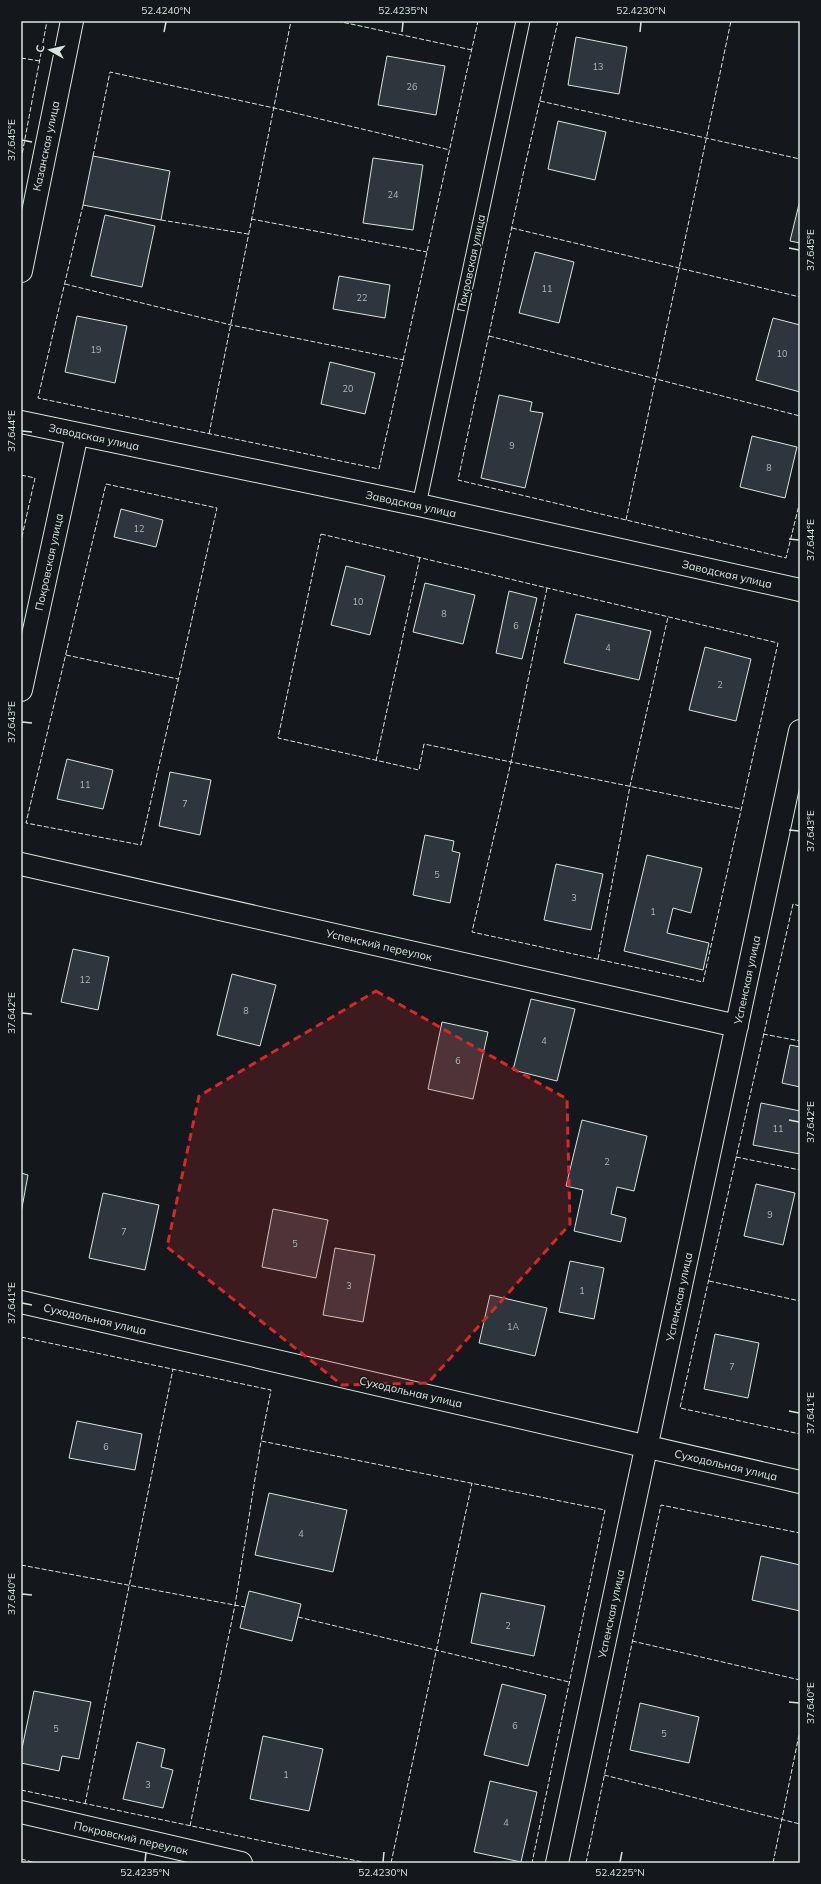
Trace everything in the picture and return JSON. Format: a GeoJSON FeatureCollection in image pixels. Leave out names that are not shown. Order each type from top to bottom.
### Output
{"type":"FeatureCollection","features":[{"type":"Feature","properties":{"kind":"street","name":"Казанская улица"},"geometry":{"type":"LineString","coordinates":[[21,271],[72,21]]}},
{"type":"Feature","properties":{"kind":"street","name":"Заводская улица"},"geometry":{"type":"LineString","coordinates":[[21,422],[419,505],[800,590]]}},
{"type":"Feature","properties":{"kind":"street","name":"Покровская улица"},"geometry":{"type":"LineString","coordinates":[[21,690],[77,434]]}},
{"type":"Feature","properties":{"kind":"street","name":"Успенская улица"},"geometry":{"type":"LineString","coordinates":[[557,1863],[800,731]]}},
{"type":"Feature","properties":{"kind":"street","name":"Успенский переулок"},"geometry":{"type":"LineString","coordinates":[[21,864],[737,1026]]}},
{"type":"Feature","properties":{"kind":"street","name":"Суходольная улица"},"geometry":{"type":"LineString","coordinates":[[21,1302],[800,1482]]}},
{"type":"Feature","properties":{"kind":"street","name":"Покровский переулок"},"geometry":{"type":"LineString","coordinates":[[21,1812],[241,1863]]}},
{"type":"Feature","properties":{"kind":"lane","name":"Покровская улица"},"geometry":{"type":"LineString","coordinates":[[419,505],[523,21]]}},
{"type":"Feature","properties":{"kind":"highlighted area"},"geometry":{"type":"Polygon","coordinates":[[[376,991],[567,1099],[570,1224],[428,1383],[342,1385],[167,1247],[199,1096],[376,991]]]}},
{"type":"Feature","properties":{"kind":"building"},"geometry":{"type":"Polygon","coordinates":[[[576,37],[627,47],[619,94],[568,85],[576,37]]]}},
{"type":"Feature","properties":{"kind":"building"},"geometry":{"type":"Polygon","coordinates":[[[387,56],[445,66],[436,115],[378,105],[387,56]]]}},
{"type":"Feature","properties":{"kind":"building"},"geometry":{"type":"Polygon","coordinates":[[[558,121],[606,132],[595,180],[548,169],[558,121]]]}},
{"type":"Feature","properties":{"kind":"building"},"geometry":{"type":"Polygon","coordinates":[[[93,156],[170,171],[161,220],[83,205],[93,156]]]}},
{"type":"Feature","properties":{"kind":"building"},"geometry":{"type":"Polygon","coordinates":[[[373,158],[423,165],[413,230],[363,223],[373,158]]]}},
{"type":"Feature","properties":{"kind":"building"},"geometry":{"type":"Polygon","coordinates":[[[800,200],[800,243],[790,241],[800,200]]]}},
{"type":"Feature","properties":{"kind":"building"},"geometry":{"type":"Polygon","coordinates":[[[105,215],[155,226],[142,287],[91,276],[105,215]]]}},
{"type":"Feature","properties":{"kind":"building"},"geometry":{"type":"Polygon","coordinates":[[[535,252],[574,262],[559,323],[519,313],[535,252]]]}},
{"type":"Feature","properties":{"kind":"building"},"geometry":{"type":"Polygon","coordinates":[[[339,276],[390,285],[385,318],[333,309],[339,276]]]}},
{"type":"Feature","properties":{"kind":"building"},"geometry":{"type":"Polygon","coordinates":[[[77,316],[127,326],[115,383],[65,372],[77,316]]]}},
{"type":"Feature","properties":{"kind":"building"},"geometry":{"type":"Polygon","coordinates":[[[773,318],[800,325],[800,392],[756,380],[773,318]]]}},
{"type":"Feature","properties":{"kind":"building"},"geometry":{"type":"Polygon","coordinates":[[[330,362],[375,373],[365,414],[321,404],[330,362]]]}},
{"type":"Feature","properties":{"kind":"building"},"geometry":{"type":"Polygon","coordinates":[[[499,395],[532,402],[530,411],[543,413],[525,488],[481,478],[499,395]]]}},
{"type":"Feature","properties":{"kind":"building"},"geometry":{"type":"Polygon","coordinates":[[[752,436],[797,447],[785,498],[740,487],[752,436]]]}},
{"type":"Feature","properties":{"kind":"building"},"geometry":{"type":"Polygon","coordinates":[[[121,509],[163,520],[156,547],[114,537],[121,509]]]}},
{"type":"Feature","properties":{"kind":"building"},"geometry":{"type":"Polygon","coordinates":[[[346,566],[385,576],[370,635],[331,625],[346,566]]]}},
{"type":"Feature","properties":{"kind":"building"},"geometry":{"type":"Polygon","coordinates":[[[425,583],[475,595],[463,644],[413,632],[425,583]]]}},
{"type":"Feature","properties":{"kind":"building"},"geometry":{"type":"Polygon","coordinates":[[[509,591],[537,598],[522,659],[496,653],[509,591]]]}},
{"type":"Feature","properties":{"kind":"building"},"geometry":{"type":"Polygon","coordinates":[[[576,614],[651,631],[639,680],[564,663],[576,614]]]}},
{"type":"Feature","properties":{"kind":"building"},"geometry":{"type":"Polygon","coordinates":[[[705,647],[751,659],[736,721],[689,710],[705,647]]]}},
{"type":"Feature","properties":{"kind":"building"},"geometry":{"type":"Polygon","coordinates":[[[67,759],[113,770],[103,809],[57,799],[67,759]]]}},
{"type":"Feature","properties":{"kind":"building"},"geometry":{"type":"Polygon","coordinates":[[[170,772],[211,780],[200,835],[159,826],[170,772]]]}},
{"type":"Feature","properties":{"kind":"building"},"geometry":{"type":"Polygon","coordinates":[[[425,835],[454,841],[452,851],[460,853],[450,903],[413,895],[425,835]]]}},
{"type":"Feature","properties":{"kind":"building"},"geometry":{"type":"Polygon","coordinates":[[[647,855],[702,868],[691,913],[673,908],[667,933],[709,943],[703,970],[624,951],[647,855]]]}},
{"type":"Feature","properties":{"kind":"building"},"geometry":{"type":"Polygon","coordinates":[[[556,864],[603,874],[591,930],[544,920],[556,864]]]}},
{"type":"Feature","properties":{"kind":"building"},"geometry":{"type":"Polygon","coordinates":[[[73,949],[109,957],[98,1010],[61,1002],[73,949]]]}},
{"type":"Feature","properties":{"kind":"building"},"geometry":{"type":"Polygon","coordinates":[[[232,974],[276,985],[260,1046],[217,1035],[232,974]]]}},
{"type":"Feature","properties":{"kind":"building"},"geometry":{"type":"Polygon","coordinates":[[[531,999],[575,1009],[557,1081],[513,1070],[531,999]]]}},
{"type":"Feature","properties":{"kind":"building"},"geometry":{"type":"Polygon","coordinates":[[[442,1022],[488,1032],[473,1099],[428,1089],[442,1022]]]}},
{"type":"Feature","properties":{"kind":"building"},"geometry":{"type":"Polygon","coordinates":[[[790,1045],[800,1047],[800,1087],[782,1083],[790,1045]]]}},
{"type":"Feature","properties":{"kind":"building"},"geometry":{"type":"Polygon","coordinates":[[[761,1103],[800,1111],[800,1154],[753,1145],[761,1103]]]}},
{"type":"Feature","properties":{"kind":"building"},"geometry":{"type":"Polygon","coordinates":[[[582,1120],[647,1136],[634,1191],[617,1187],[611,1214],[626,1218],[621,1242],[574,1231],[583,1190],[566,1186],[582,1120]]]}},
{"type":"Feature","properties":{"kind":"building"},"geometry":{"type":"Polygon","coordinates":[[[21,1173],[28,1175],[21,1213],[21,1173]]]}},
{"type":"Feature","properties":{"kind":"building"},"geometry":{"type":"Polygon","coordinates":[[[756,1184],[795,1193],[783,1245],[744,1236],[756,1184]]]}},
{"type":"Feature","properties":{"kind":"building"},"geometry":{"type":"Polygon","coordinates":[[[103,1193],[159,1205],[145,1270],[89,1258],[103,1193]]]}},
{"type":"Feature","properties":{"kind":"building"},"geometry":{"type":"Polygon","coordinates":[[[273,1209],[328,1220],[316,1278],[262,1267],[273,1209]]]}},
{"type":"Feature","properties":{"kind":"building"},"geometry":{"type":"Polygon","coordinates":[[[335,1248],[375,1255],[363,1322],[323,1315],[335,1248]]]}},
{"type":"Feature","properties":{"kind":"building"},"geometry":{"type":"Polygon","coordinates":[[[570,1261],[604,1268],[594,1319],[559,1312],[570,1261]]]}},
{"type":"Feature","properties":{"kind":"building"},"geometry":{"type":"Polygon","coordinates":[[[490,1295],[547,1308],[535,1356],[479,1343],[490,1295]]]}},
{"type":"Feature","properties":{"kind":"building"},"geometry":{"type":"Polygon","coordinates":[[[715,1334],[759,1343],[748,1398],[704,1389],[715,1334]]]}},
{"type":"Feature","properties":{"kind":"building"},"geometry":{"type":"Polygon","coordinates":[[[77,1421],[142,1434],[135,1470],[69,1458],[77,1421]]]}},
{"type":"Feature","properties":{"kind":"building"},"geometry":{"type":"Polygon","coordinates":[[[269,1493],[347,1510],[333,1572],[255,1555],[269,1493]]]}},
{"type":"Feature","properties":{"kind":"building"},"geometry":{"type":"Polygon","coordinates":[[[761,1556],[800,1565],[800,1611],[752,1600],[761,1556]]]}},
{"type":"Feature","properties":{"kind":"building"},"geometry":{"type":"Polygon","coordinates":[[[249,1591],[301,1604],[292,1641],[240,1628],[249,1591]]]}},
{"type":"Feature","properties":{"kind":"building"},"geometry":{"type":"Polygon","coordinates":[[[481,1593],[545,1606],[534,1656],[471,1643],[481,1593]]]}},
{"type":"Feature","properties":{"kind":"building"},"geometry":{"type":"Polygon","coordinates":[[[502,1684],[546,1695],[528,1766],[484,1755],[502,1684]]]}},
{"type":"Feature","properties":{"kind":"building"},"geometry":{"type":"Polygon","coordinates":[[[34,1691],[91,1702],[79,1759],[62,1756],[59,1771],[21,1763],[21,1753],[34,1691]]]}},
{"type":"Feature","properties":{"kind":"building"},"geometry":{"type":"Polygon","coordinates":[[[640,1703],[699,1717],[689,1763],[630,1750],[640,1703]]]}},
{"type":"Feature","properties":{"kind":"building"},"geometry":{"type":"Polygon","coordinates":[[[263,1736],[323,1749],[309,1811],[250,1799],[263,1736]]]}},
{"type":"Feature","properties":{"kind":"building"},"geometry":{"type":"Polygon","coordinates":[[[137,1742],[165,1749],[161,1767],[173,1770],[163,1808],[123,1799],[137,1742]]]}},
{"type":"Feature","properties":{"kind":"building"},"geometry":{"type":"Polygon","coordinates":[[[490,1781],[537,1792],[521,1862],[474,1852],[490,1781]]]}},
{"type":"Feature","properties":{"kind":"fence"},"geometry":{"type":"LineString","coordinates":[[21,160],[47,21]]}},
{"type":"Feature","properties":{"kind":"fence"},"geometry":{"type":"LineString","coordinates":[[209,434],[291,21]]}},
{"type":"Feature","properties":{"kind":"fence"},"geometry":{"type":"LineString","coordinates":[[337,21],[472,50]]}},
{"type":"Feature","properties":{"kind":"fence"},"geometry":{"type":"LineString","coordinates":[[83,205],[38,398],[379,469],[478,21]]}},
{"type":"Feature","properties":{"kind":"fence"},"geometry":{"type":"LineString","coordinates":[[558,21],[522,179],[458,480],[786,558],[800,501]]}},
{"type":"Feature","properties":{"kind":"fence"},"geometry":{"type":"LineString","coordinates":[[626,520],[731,21]]}},
{"type":"Feature","properties":{"kind":"fence"},"geometry":{"type":"LineString","coordinates":[[21,58],[40,61]]}},
{"type":"Feature","properties":{"kind":"fence"},"geometry":{"type":"LineString","coordinates":[[93,156],[110,72],[274,108],[450,150]]}},
{"type":"Feature","properties":{"kind":"fence"},"geometry":{"type":"LineString","coordinates":[[540,101],[800,159]]}},
{"type":"Feature","properties":{"kind":"fence"},"geometry":{"type":"LineString","coordinates":[[251,219],[427,252]]}},
{"type":"Feature","properties":{"kind":"fence"},"geometry":{"type":"LineString","coordinates":[[161,220],[248,234]]}},
{"type":"Feature","properties":{"kind":"fence"},"geometry":{"type":"LineString","coordinates":[[512,228],[800,297]]}},
{"type":"Feature","properties":{"kind":"fence"},"geometry":{"type":"LineString","coordinates":[[65,284],[231,325],[404,360]]}},
{"type":"Feature","properties":{"kind":"fence"},"geometry":{"type":"LineString","coordinates":[[489,336],[800,416]]}},
{"type":"Feature","properties":{"kind":"fence"},"geometry":{"type":"LineString","coordinates":[[21,475],[35,478],[21,541]]}},
{"type":"Feature","properties":{"kind":"fence"},"geometry":{"type":"LineString","coordinates":[[106,484],[217,508],[141,845],[26,823],[106,484]]}},
{"type":"Feature","properties":{"kind":"fence"},"geometry":{"type":"LineString","coordinates":[[321,534],[778,643],[703,982],[472,932],[511,762],[424,744],[419,770],[278,738],[321,534]]}},
{"type":"Feature","properties":{"kind":"fence"},"geometry":{"type":"LineString","coordinates":[[376,761],[420,557]]}},
{"type":"Feature","properties":{"kind":"fence"},"geometry":{"type":"LineString","coordinates":[[547,588],[511,762],[741,809]]}},
{"type":"Feature","properties":{"kind":"fence"},"geometry":{"type":"LineString","coordinates":[[598,959],[630,786],[668,617]]}},
{"type":"Feature","properties":{"kind":"fence"},"geometry":{"type":"LineString","coordinates":[[66,655],[178,679]]}},
{"type":"Feature","properties":{"kind":"fence"},"geometry":{"type":"LineString","coordinates":[[800,906],[793,904],[680,1408],[800,1434]]}},
{"type":"Feature","properties":{"kind":"fence"},"geometry":{"type":"LineString","coordinates":[[763,1034],[800,1041]]}},
{"type":"Feature","properties":{"kind":"fence"},"geometry":{"type":"LineString","coordinates":[[736,1157],[800,1170]]}},
{"type":"Feature","properties":{"kind":"fence"},"geometry":{"type":"LineString","coordinates":[[709,1281],[800,1301]]}},
{"type":"Feature","properties":{"kind":"fence"},"geometry":{"type":"LineString","coordinates":[[21,1337],[271,1390],[261,1441],[605,1510],[532,1863]]}},
{"type":"Feature","properties":{"kind":"fence"},"geometry":{"type":"LineString","coordinates":[[85,1804],[173,1369]]}},
{"type":"Feature","properties":{"kind":"fence"},"geometry":{"type":"LineString","coordinates":[[190,1826],[235,1605],[261,1441]]}},
{"type":"Feature","properties":{"kind":"fence"},"geometry":{"type":"LineString","coordinates":[[391,1863],[472,1483]]}},
{"type":"Feature","properties":{"kind":"fence"},"geometry":{"type":"LineString","coordinates":[[586,1863],[661,1505],[800,1533]]}},
{"type":"Feature","properties":{"kind":"fence"},"geometry":{"type":"LineString","coordinates":[[21,1565],[245,1607]]}},
{"type":"Feature","properties":{"kind":"fence"},"geometry":{"type":"LineString","coordinates":[[298,1617],[569,1682]]}},
{"type":"Feature","properties":{"kind":"fence"},"geometry":{"type":"LineString","coordinates":[[632,1641],[800,1680]]}},
{"type":"Feature","properties":{"kind":"fence"},"geometry":{"type":"LineString","coordinates":[[773,1863],[800,1730]]}},
{"type":"Feature","properties":{"kind":"fence"},"geometry":{"type":"LineString","coordinates":[[604,1775],[800,1824]]}},
{"type":"Feature","properties":{"kind":"fence"},"geometry":{"type":"LineString","coordinates":[[21,1790],[367,1863]]}},
{"type":"Feature","properties":{"kind":"fence"},"geometry":{"type":"LineString","coordinates":[[21,1859],[36,1863]]}}]}
